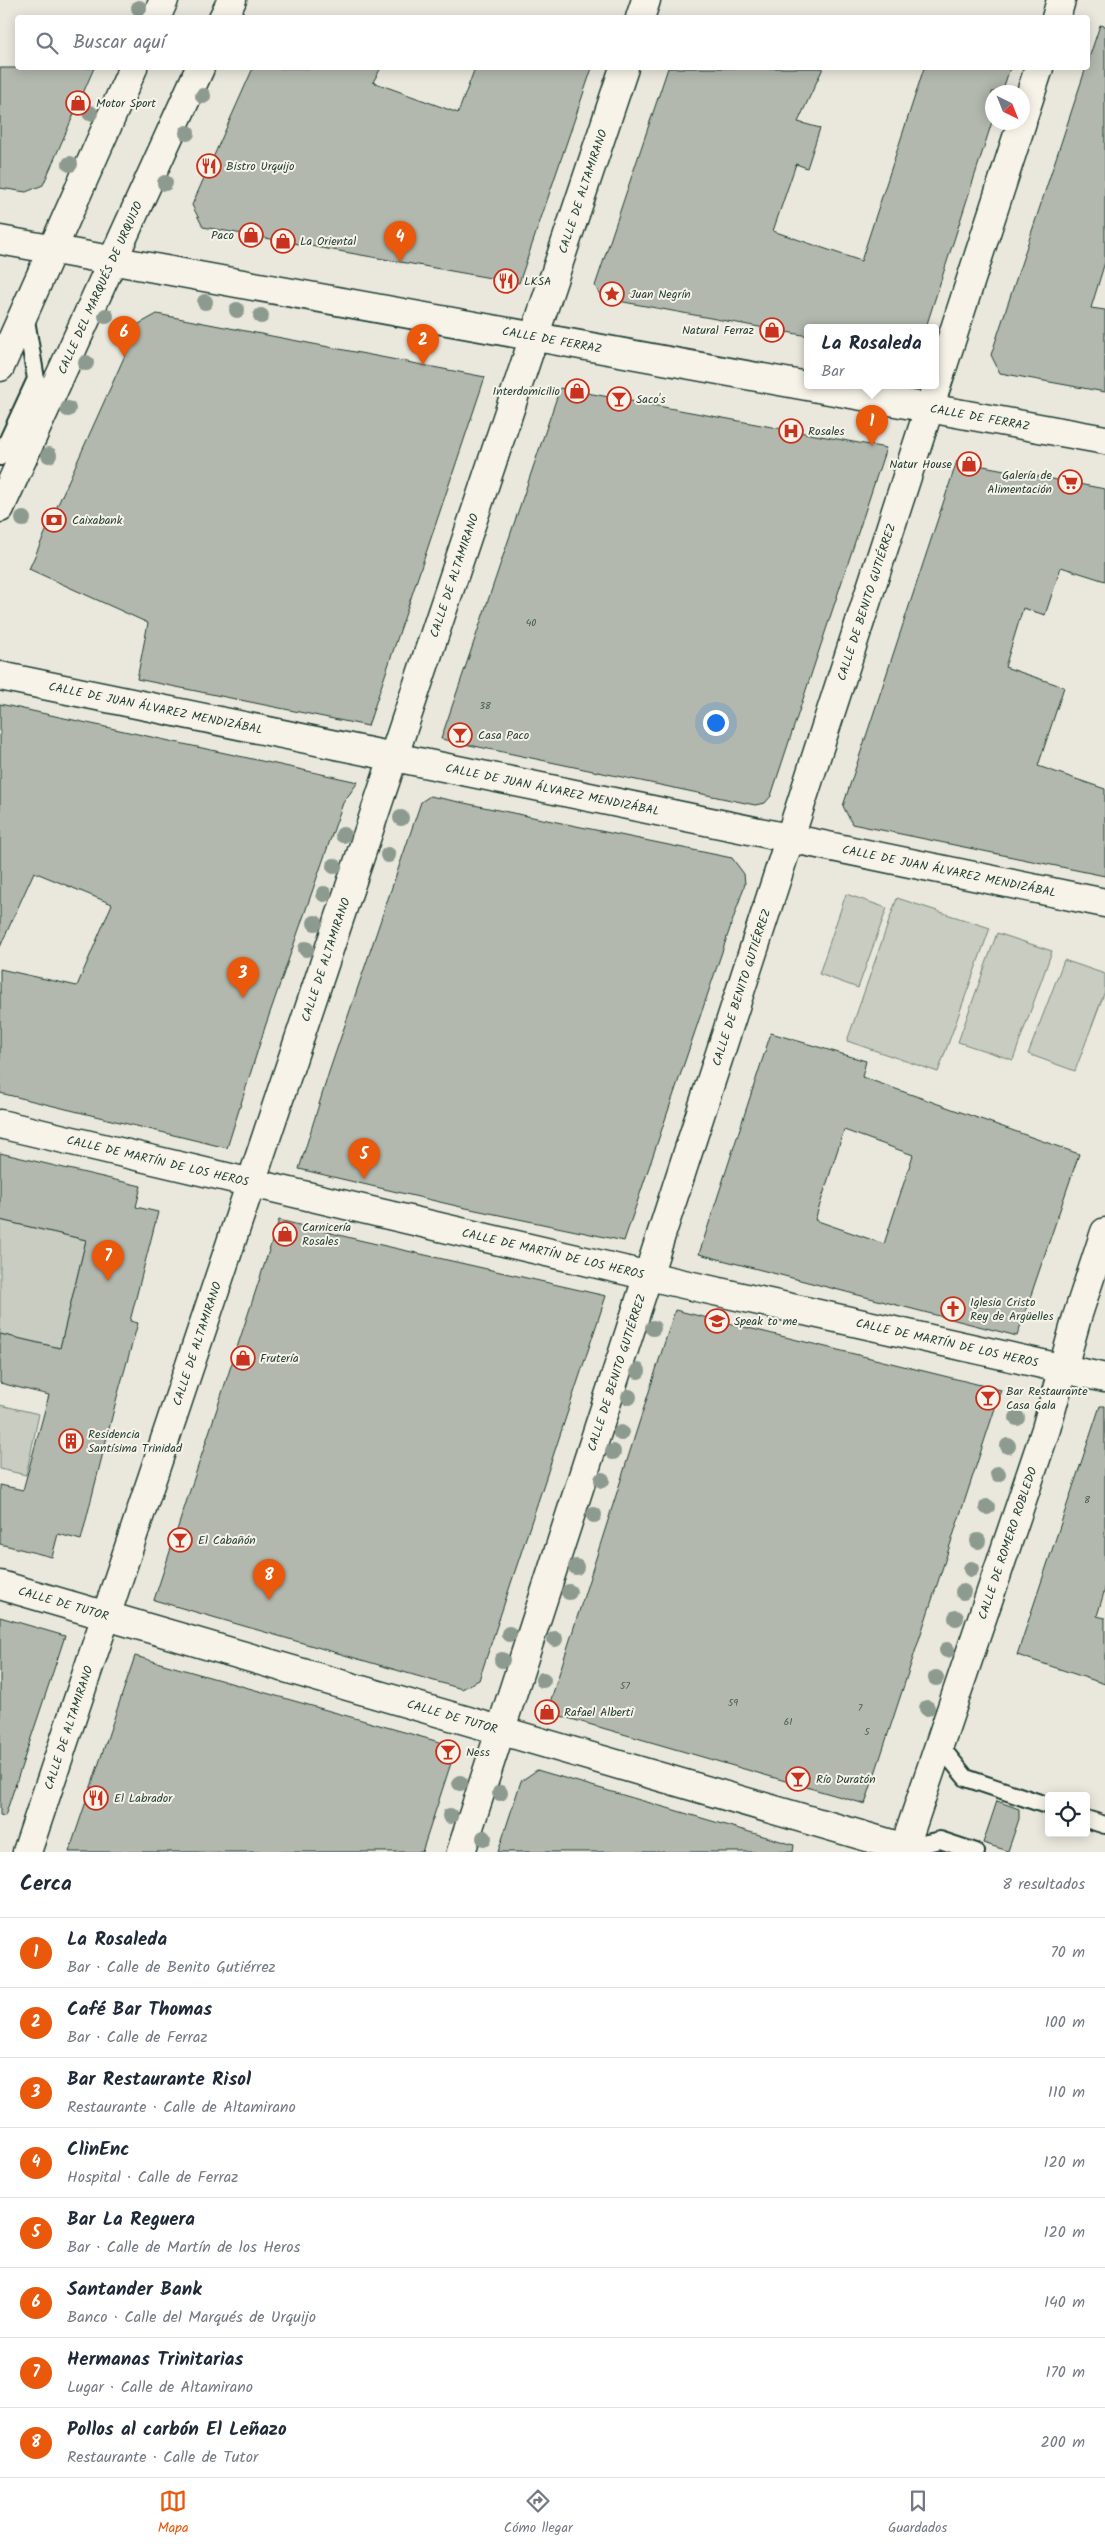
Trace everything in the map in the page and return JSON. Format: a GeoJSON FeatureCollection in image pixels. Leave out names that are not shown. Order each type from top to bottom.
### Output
{"type":"FeatureCollection","features":[{"type":"Feature","properties":{"kind":"street"},"geometry":{"type":"LineString","coordinates":[[157,15],[164,0]]}},
{"type":"Feature","properties":{"kind":"street"},"geometry":{"type":"LineString","coordinates":[[225,15],[232,0]]}},
{"type":"Feature","properties":{"kind":"street"},"geometry":{"type":"LineString","coordinates":[[641,15],[646,0]]}},
{"type":"Feature","properties":{"kind":"street"},"geometry":{"type":"LineString","coordinates":[[1057,15],[1061,0]]}},
{"type":"Feature","properties":{"kind":"street"},"geometry":{"type":"LineString","coordinates":[[0,367],[133,70]]}},
{"type":"Feature","properties":{"kind":"street","name":"CALLE DEL MARQUÉS DE URQUIJO"},"geometry":{"type":"LineString","coordinates":[[0,508],[199,70]]}},
{"type":"Feature","properties":{"kind":"street","name":"CALLE DE ALTAMIRANO"},"geometry":{"type":"LineString","coordinates":[[27,1852],[623,70]]}},
{"type":"Feature","properties":{"kind":"street","name":"CALLE DE BENITO GUTIÉRREZ"},"geometry":{"type":"LineString","coordinates":[[1030,96],[1038,70]]}},
{"type":"Feature","properties":{"kind":"street","name":"CALLE DE BENITO GUTIÉRREZ"},"geometry":{"type":"LineString","coordinates":[[939,377],[1019,130]]}},
{"type":"Feature","properties":{"kind":"street","name":"CALLE DE FERRAZ"},"geometry":{"type":"LineString","coordinates":[[0,240],[804,386]]}},
{"type":"Feature","properties":{"kind":"street","name":"CALLE DE FERRAZ"},"geometry":{"type":"LineString","coordinates":[[822,389],[1105,440]]}},
{"type":"Feature","properties":{"kind":"street","name":"CALLE DE BENITO GUTIÉRREZ"},"geometry":{"type":"LineString","coordinates":[[461,1852],[935,389]]}},
{"type":"Feature","properties":{"kind":"street","name":"CALLE DE JUAN ÁLVAREZ MENDIZÁBAL"},"geometry":{"type":"LineString","coordinates":[[0,676],[1105,903]]}},
{"type":"Feature","properties":{"kind":"street","name":"CALLE DE MARTÍN DE LOS HEROS"},"geometry":{"type":"LineString","coordinates":[[0,1124],[251,1184],[1105,1378]]}},
{"type":"Feature","properties":{"kind":"street","name":"CALLE DE ROMERO ROBLEDO"},"geometry":{"type":"LineString","coordinates":[[904,1850],[1046,1429],[1105,1232]]}},
{"type":"Feature","properties":{"kind":"street","name":"CALLE DE TUTOR"},"geometry":{"type":"LineString","coordinates":[[0,1585],[500,1730],[904,1850]]}},
{"type":"Feature","properties":{"kind":"lane"},"geometry":{"type":"LineString","coordinates":[[0,457],[36,379],[25,311]]}},
{"type":"Feature","properties":{"kind":"lane"},"geometry":{"type":"LineString","coordinates":[[940,1746],[966,1778],[1045,1805]]}},
{"type":"Feature","properties":{"kind":"lane"},"geometry":{"type":"LineString","coordinates":[[1090,1820],[1105,1825]]}},
{"type":"Feature","properties":{"kind":"lane"},"geometry":{"type":"LineString","coordinates":[[904,1850],[940,1840],[976,1852]]}},
{"type":"Feature","properties":{"kind":"shaded area"},"geometry":{"type":"Polygon","coordinates":[[[846,894],[887,908],[858,988],[819,974],[846,894]]]}},
{"type":"Feature","properties":{"kind":"shaded area"},"geometry":{"type":"Polygon","coordinates":[[[897,898],[990,928],[938,1072],[847,1041],[897,898]]]}},
{"type":"Feature","properties":{"kind":"shaded area"},"geometry":{"type":"Polygon","coordinates":[[[997,933],[1052,951],[1013,1060],[958,1042],[997,933]]]}},
{"type":"Feature","properties":{"kind":"shaded area"},"geometry":{"type":"Polygon","coordinates":[[[1064,960],[1105,974],[1105,991],[1075,1071],[1028,1054],[1064,960]]]}},
{"type":"Feature","properties":{"kind":"shaded area"},"geometry":{"type":"Polygon","coordinates":[[[0,1220],[86,1240],[60,1348],[0,1334],[0,1220]]]}},
{"type":"Feature","properties":{"kind":"shaded area"},"geometry":{"type":"Polygon","coordinates":[[[0,1405],[39,1414],[26,1475],[0,1469],[0,1405]]]}},
{"type":"Feature","properties":{"kind":"building"},"geometry":{"type":"Polygon","coordinates":[[[1100,25],[1105,26],[1105,262],[1091,308],[1105,310],[1105,392],[1000,373],[991,355],[1085,70],[1090,70],[1090,55],[1100,25]]]}},
{"type":"Feature","properties":{"kind":"building"},"geometry":{"type":"Polygon","coordinates":[[[0,68],[15,68],[15,70],[93,70],[43,185],[26,192],[0,188],[0,68]]]}},
{"type":"Feature","properties":{"kind":"building"},"geometry":{"type":"Polygon","coordinates":[[[252,70],[380,70],[373,82],[458,113],[474,70],[591,70],[519,283],[203,227],[192,205],[252,70]]]}},
{"type":"Feature","properties":{"kind":"building"},"geometry":{"type":"Polygon","coordinates":[[[667,70],[822,70],[798,122],[820,128],[807,168],[796,164],[773,231],[861,261],[923,70],[1009,70],[1004,85],[985,85],[985,130],[989,130],[927,324],[804,324],[804,335],[602,298],[595,286],[667,70]]]}},
{"type":"Feature","properties":{"kind":"building"},"geometry":{"type":"Polygon","coordinates":[[[157,314],[485,377],[368,726],[137,679],[148,623],[29,569],[139,324],[157,314]]]}},
{"type":"Feature","properties":{"kind":"building"},"geometry":{"type":"Polygon","coordinates":[[[560,388],[886,448],[771,796],[765,803],[755,805],[441,739],[560,388]]]}},
{"type":"Feature","properties":{"kind":"building"},"geometry":{"type":"Polygon","coordinates":[[[957,461],[1105,489],[1105,581],[1061,567],[1045,615],[1023,608],[1005,667],[1064,687],[1038,766],[1105,789],[1105,876],[852,824],[843,806],[957,461]]]}},
{"type":"Feature","properties":{"kind":"building"},"geometry":{"type":"Polygon","coordinates":[[[0,704],[358,782],[343,803],[265,1027],[227,1148],[0,1093],[0,969],[77,986],[112,904],[34,872],[0,947],[0,704]]]}},
{"type":"Feature","properties":{"kind":"building"},"geometry":{"type":"Polygon","coordinates":[[[430,796],[732,858],[744,874],[745,884],[624,1241],[461,1207],[299,1169],[329,1072],[421,802],[430,796]]]}},
{"type":"Feature","properties":{"kind":"building"},"geometry":{"type":"Polygon","coordinates":[[[771,1033],[866,1061],[862,1077],[1079,1154],[1017,1336],[699,1254],[771,1033]],[[844,1130],[815,1220],[884,1244],[913,1155],[844,1130]]]}},
{"type":"Feature","properties":{"kind":"building"},"geometry":{"type":"Polygon","coordinates":[[[0,1153],[141,1186],[136,1207],[158,1212],[130,1321],[138,1323],[117,1397],[81,1540],[58,1534],[52,1557],[0,1544],[0,1485],[23,1490],[49,1395],[0,1383],[0,1334],[60,1348],[86,1240],[0,1220],[0,1153]]]}},
{"type":"Feature","properties":{"kind":"building"},"geometry":{"type":"Polygon","coordinates":[[[279,1220],[606,1296],[479,1680],[462,1689],[154,1600],[279,1220]]]}},
{"type":"Feature","properties":{"kind":"building"},"geometry":{"type":"Polygon","coordinates":[[[675,1310],[1001,1390],[865,1804],[547,1712],[675,1310]]]}},
{"type":"Feature","properties":{"kind":"building"},"geometry":{"type":"Polygon","coordinates":[[[1100,1406],[1105,1406],[1105,1589],[1097,1616],[1105,1618],[1105,1684],[1017,1655],[1100,1406]]]}},
{"type":"Feature","properties":{"kind":"building"},"geometry":{"type":"Polygon","coordinates":[[[0,1617],[65,1636],[5,1816],[0,1815],[0,1617]]]}},
{"type":"Feature","properties":{"kind":"building"},"geometry":{"type":"Polygon","coordinates":[[[135,1656],[443,1743],[452,1760],[422,1852],[69,1852],[135,1656]]]}},
{"type":"Feature","properties":{"kind":"building"},"geometry":{"type":"Polygon","coordinates":[[[537,1770],[794,1845],[793,1852],[498,1852],[521,1781],[537,1770]]]}},
{"type":"Feature","properties":{"kind":"building"},"geometry":{"type":"Polygon","coordinates":[[[997,1801],[1019,1809],[1019,1819],[1008,1851],[983,1843],[997,1801]]]}},
{"type":"Feature","properties":{"kind":"place","name":"Motor Sport"},"geometry":{"type":"Point","coordinates":[78,103]}},
{"type":"Feature","properties":{"kind":"place","name":"Bistro Urquijo"},"geometry":{"type":"Point","coordinates":[209,166]}},
{"type":"Feature","properties":{"kind":"place","name":"Paco"},"geometry":{"type":"Point","coordinates":[251,235]}},
{"type":"Feature","properties":{"kind":"place","name":"La Oriental"},"geometry":{"type":"Point","coordinates":[283,241]}},
{"type":"Feature","properties":{"kind":"place","name":"ClinEnc"},"geometry":{"type":"Point","coordinates":[400,262]}},
{"type":"Feature","properties":{"kind":"place","name":"LKSA"},"geometry":{"type":"Point","coordinates":[506,281]}},
{"type":"Feature","properties":{"kind":"place","name":"Juan Negrín"},"geometry":{"type":"Point","coordinates":[612,294]}},
{"type":"Feature","properties":{"kind":"place","name":"Natural Ferraz"},"geometry":{"type":"Point","coordinates":[772,330]}},
{"type":"Feature","properties":{"kind":"place","name":"Santander Bank"},"geometry":{"type":"Point","coordinates":[124,357]}},
{"type":"Feature","properties":{"kind":"place","name":"Café Bar Thomas"},"geometry":{"type":"Point","coordinates":[423,365]}},
{"type":"Feature","properties":{"kind":"place","name":"Interdomicilio"},"geometry":{"type":"Point","coordinates":[577,391]}},
{"type":"Feature","properties":{"kind":"place","name":"Saco's"},"geometry":{"type":"Point","coordinates":[619,399]}},
{"type":"Feature","properties":{"kind":"place","name":"Rosales"},"geometry":{"type":"Point","coordinates":[791,431]}},
{"type":"Feature","properties":{"kind":"place","name":"La Rosaleda"},"geometry":{"type":"Point","coordinates":[872,446]}},
{"type":"Feature","properties":{"kind":"place","name":"Natur House"},"geometry":{"type":"Point","coordinates":[969,464]}},
{"type":"Feature","properties":{"kind":"place","name":"Galería de Alimentación"},"geometry":{"type":"Point","coordinates":[1070,482]}},
{"type":"Feature","properties":{"kind":"place","name":"Caixabank"},"geometry":{"type":"Point","coordinates":[54,520]}},
{"type":"Feature","properties":{"kind":"place","name":"Casa Paco"},"geometry":{"type":"Point","coordinates":[460,735]}},
{"type":"Feature","properties":{"kind":"place","name":"Bar Restaurante Risol"},"geometry":{"type":"Point","coordinates":[243,998]}},
{"type":"Feature","properties":{"kind":"place","name":"Bar La Reguera"},"geometry":{"type":"Point","coordinates":[364,1179]}},
{"type":"Feature","properties":{"kind":"place","name":"Carnicería Rosales"},"geometry":{"type":"Point","coordinates":[285,1234]}},
{"type":"Feature","properties":{"kind":"place","name":"Hermanas Trinitarias"},"geometry":{"type":"Point","coordinates":[108,1281]}},
{"type":"Feature","properties":{"kind":"place","name":"Iglesia Cristo Rey de Argüelles"},"geometry":{"type":"Point","coordinates":[953,1309]}},
{"type":"Feature","properties":{"kind":"place","name":"Speak to me"},"geometry":{"type":"Point","coordinates":[717,1321]}},
{"type":"Feature","properties":{"kind":"place","name":"Frutería"},"geometry":{"type":"Point","coordinates":[243,1358]}},
{"type":"Feature","properties":{"kind":"place","name":"Bar Restaurante Casa Gala"},"geometry":{"type":"Point","coordinates":[988,1398]}},
{"type":"Feature","properties":{"kind":"place","name":"Residencia Santísima Trinidad"},"geometry":{"type":"Point","coordinates":[71,1441]}},
{"type":"Feature","properties":{"kind":"place","name":"El Cabañón"},"geometry":{"type":"Point","coordinates":[180,1540]}},
{"type":"Feature","properties":{"kind":"place","name":"Pollos al carbón El Leñazo"},"geometry":{"type":"Point","coordinates":[269,1600]}},
{"type":"Feature","properties":{"kind":"place","name":"Rafael Alberti"},"geometry":{"type":"Point","coordinates":[547,1712]}},
{"type":"Feature","properties":{"kind":"place","name":"Ness"},"geometry":{"type":"Point","coordinates":[448,1752]}},
{"type":"Feature","properties":{"kind":"place","name":"Río Duratón"},"geometry":{"type":"Point","coordinates":[798,1779]}},
{"type":"Feature","properties":{"kind":"place","name":"El Labrador"},"geometry":{"type":"Point","coordinates":[96,1798]}}]}
